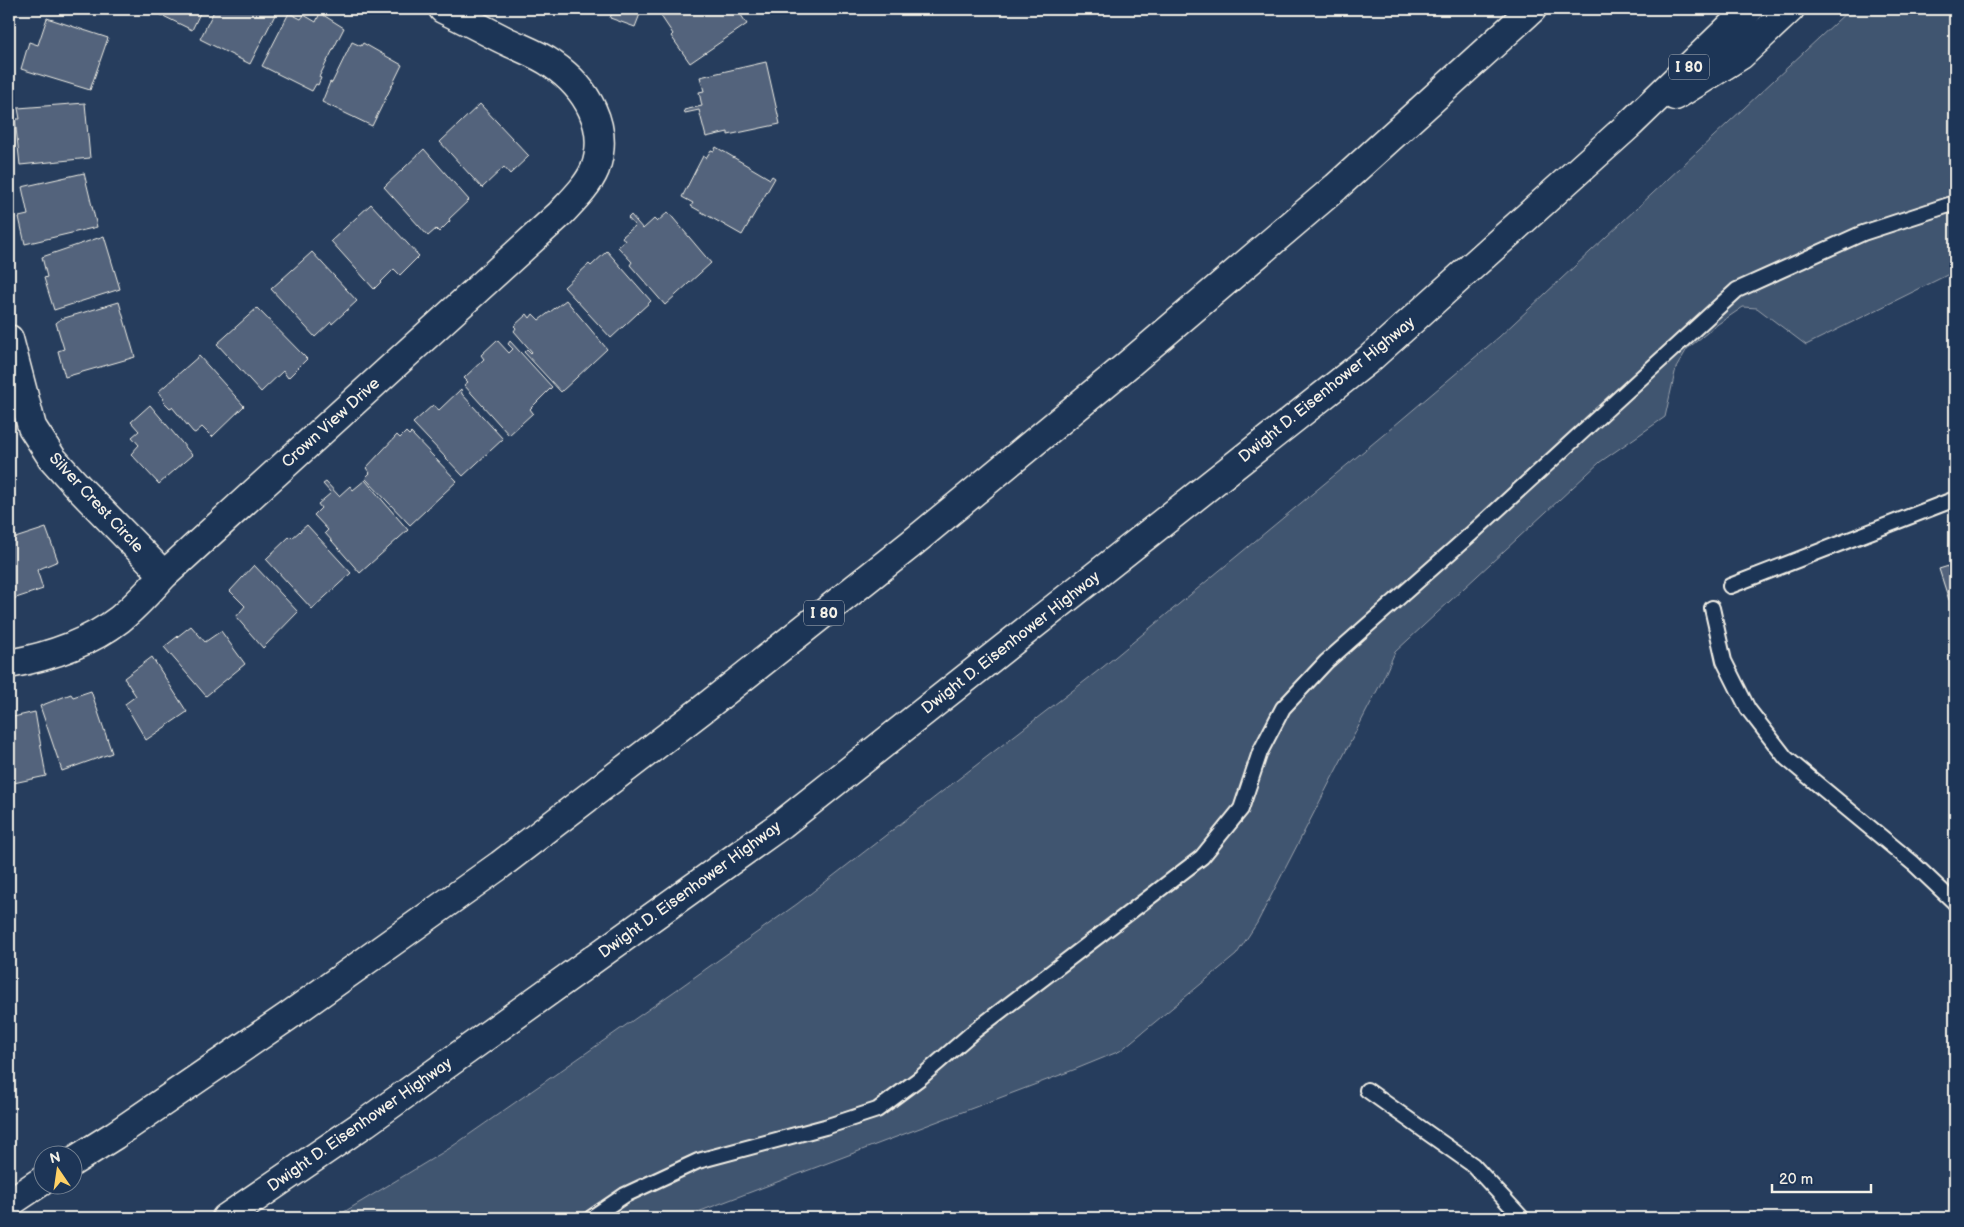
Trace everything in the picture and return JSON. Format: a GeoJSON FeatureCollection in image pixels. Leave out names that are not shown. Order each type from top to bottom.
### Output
{"type":"FeatureCollection","features":[{"type":"Feature","properties":{"kind":"main road","name":"Crown View Drive"},"geometry":{"type":"LineString","coordinates":[[9,664],[57,651],[90,638],[120,619],[164,576],[560,214],[594,170],[599,150],[599,128],[589,103],[576,85],[552,64],[443,9]]}},
{"type":"Feature","properties":{"kind":"main road","name":"I 80"},"geometry":{"type":"LineString","coordinates":[[82,1156],[124,1130],[287,1018],[500,865],[725,692],[911,544],[1124,368],[1336,187],[1532,9]]}},
{"type":"Feature","properties":{"kind":"main road","name":"Dwight D. Eisenhower Highway"},"geometry":{"type":"LineString","coordinates":[[226,1218],[365,1123],[782,824],[1368,360],[1629,125],[1750,9]]}},
{"type":"Feature","properties":{"kind":"main road"},"geometry":{"type":"LineString","coordinates":[[1629,125],[1741,55],[1790,9]]}},
{"type":"Feature","properties":{"kind":"main road","name":"Silver Crest Circle"},"geometry":{"type":"LineString","coordinates":[[9,339],[32,427],[47,451],[79,488],[164,576]]}},
{"type":"Feature","properties":{"kind":"main road"},"geometry":{"type":"LineString","coordinates":[[9,1203],[32,1188]]}},
{"type":"Feature","properties":{"kind":"lane"},"geometry":{"type":"LineString","coordinates":[[590,1218],[625,1195],[698,1161],[825,1128],[877,1110],[920,1078],[974,1032],[1202,857],[1241,809],[1260,752],[1282,708],[1326,662],[1471,534],[1737,290],[1863,232],[1955,203]]}},
{"type":"Feature","properties":{"kind":"lane"},"geometry":{"type":"LineString","coordinates":[[1730,586],[1955,500]]}},
{"type":"Feature","properties":{"kind":"lane"},"geometry":{"type":"LineString","coordinates":[[1712,608],[1724,661],[1748,709],[1786,758],[1914,864],[1955,903]]}},
{"type":"Feature","properties":{"kind":"lane"},"geometry":{"type":"LineString","coordinates":[[1367,1090],[1473,1165],[1522,1218]]}},
{"type":"Feature","properties":{"kind":"shaded area"},"geometry":{"type":"Polygon","coordinates":[[[1850,9],[1955,9],[1955,273],[1947,275],[1806,345],[1757,308],[1743,307],[1687,349],[1676,368],[1665,417],[1600,462],[1395,652],[1382,681],[1257,923],[1236,955],[1120,1051],[682,1218],[334,1218],[450,1148],[797,904],[1103,667],[1499,337],[1850,9]]]}},
{"type":"Feature","properties":{"kind":"building"},"geometry":{"type":"Polygon","coordinates":[[[149,9],[202,9],[192,30],[149,9]]]}},
{"type":"Feature","properties":{"kind":"building"},"geometry":{"type":"Polygon","coordinates":[[[215,9],[278,9],[250,64],[200,39],[215,9]]]}},
{"type":"Feature","properties":{"kind":"building"},"geometry":{"type":"Polygon","coordinates":[[[608,9],[642,9],[635,27],[610,18],[613,10],[608,9]]]}},
{"type":"Feature","properties":{"kind":"building"},"geometry":{"type":"Polygon","coordinates":[[[671,9],[737,9],[747,24],[690,63],[671,36],[673,34],[661,16],[671,9]]]}},
{"type":"Feature","properties":{"kind":"building"},"geometry":{"type":"Polygon","coordinates":[[[289,13],[301,19],[304,15],[316,22],[320,13],[344,28],[319,77],[321,78],[318,85],[316,84],[312,91],[262,66],[289,13]]]}},
{"type":"Feature","properties":{"kind":"building"},"geometry":{"type":"Polygon","coordinates":[[[47,18],[108,38],[90,90],[21,69],[29,42],[38,45],[47,18]]]}},
{"type":"Feature","properties":{"kind":"building"},"geometry":{"type":"Polygon","coordinates":[[[352,42],[361,46],[363,43],[402,65],[372,126],[322,102],[330,82],[332,83],[352,42]]]}},
{"type":"Feature","properties":{"kind":"building"},"geometry":{"type":"Polygon","coordinates":[[[766,62],[780,124],[728,135],[728,132],[706,137],[699,110],[685,113],[684,110],[702,106],[699,92],[704,91],[700,77],[766,62]]]}},
{"type":"Feature","properties":{"kind":"building"},"geometry":{"type":"Polygon","coordinates":[[[85,103],[90,158],[20,165],[15,119],[20,119],[18,108],[85,103]]]}},
{"type":"Feature","properties":{"kind":"building"},"geometry":{"type":"Polygon","coordinates":[[[480,104],[529,156],[510,174],[504,167],[482,188],[440,142],[480,104]]]}},
{"type":"Feature","properties":{"kind":"building"},"geometry":{"type":"Polygon","coordinates":[[[716,147],[770,179],[772,176],[775,178],[742,235],[691,206],[693,203],[682,197],[703,156],[706,158],[711,150],[714,151],[716,147]]]}},
{"type":"Feature","properties":{"kind":"building"},"geometry":{"type":"Polygon","coordinates":[[[424,149],[469,200],[449,219],[450,221],[439,232],[436,229],[428,236],[384,187],[424,149]]]}},
{"type":"Feature","properties":{"kind":"building"},"geometry":{"type":"Polygon","coordinates":[[[84,173],[97,227],[25,244],[19,217],[28,215],[22,187],[84,173]]]}},
{"type":"Feature","properties":{"kind":"building"},"geometry":{"type":"Polygon","coordinates":[[[371,204],[419,256],[400,275],[394,269],[374,289],[331,241],[371,204]]]}},
{"type":"Feature","properties":{"kind":"building"},"geometry":{"type":"Polygon","coordinates":[[[668,212],[711,263],[665,305],[630,265],[632,262],[618,247],[625,241],[622,237],[635,226],[628,218],[631,215],[643,229],[654,219],[657,222],[668,212]]]}},
{"type":"Feature","properties":{"kind":"building"},"geometry":{"type":"Polygon","coordinates":[[[104,236],[120,289],[54,310],[44,278],[47,277],[42,257],[104,236]]]}},
{"type":"Feature","properties":{"kind":"building"},"geometry":{"type":"Polygon","coordinates":[[[607,251],[651,301],[611,338],[564,287],[589,264],[591,266],[607,251]]]}},
{"type":"Feature","properties":{"kind":"building"},"geometry":{"type":"Polygon","coordinates":[[[312,252],[357,301],[315,337],[271,289],[312,252]]]}},
{"type":"Feature","properties":{"kind":"building"},"geometry":{"type":"Polygon","coordinates":[[[566,300],[607,349],[561,392],[524,352],[527,349],[532,352],[514,331],[516,328],[514,326],[527,314],[530,318],[533,314],[539,320],[566,300]]]}},
{"type":"Feature","properties":{"kind":"building"},"geometry":{"type":"Polygon","coordinates":[[[119,302],[135,357],[65,377],[58,351],[64,349],[56,323],[61,319],[119,302]]]}},
{"type":"Feature","properties":{"kind":"building"},"geometry":{"type":"Polygon","coordinates":[[[257,308],[307,359],[288,378],[283,371],[261,392],[217,344],[257,308]]]}},
{"type":"Feature","properties":{"kind":"building"},"geometry":{"type":"Polygon","coordinates":[[[497,340],[509,353],[513,349],[508,344],[510,341],[552,387],[530,409],[533,413],[509,435],[464,385],[468,382],[464,378],[484,359],[481,355],[497,340]]]}},
{"type":"Feature","properties":{"kind":"building"},"geometry":{"type":"Polygon","coordinates":[[[199,356],[244,406],[212,437],[202,427],[195,433],[193,432],[172,407],[170,408],[162,400],[164,399],[158,392],[199,356]]]}},
{"type":"Feature","properties":{"kind":"building"},"geometry":{"type":"Polygon","coordinates":[[[461,389],[462,394],[503,439],[463,476],[413,423],[433,405],[439,410],[461,389]]]}},
{"type":"Feature","properties":{"kind":"building"},"geometry":{"type":"Polygon","coordinates":[[[150,405],[192,455],[159,484],[131,454],[139,445],[132,437],[139,431],[131,422],[150,405]]]}},
{"type":"Feature","properties":{"kind":"building"},"geometry":{"type":"Polygon","coordinates":[[[406,432],[409,435],[411,433],[457,481],[410,525],[365,478],[370,473],[366,468],[397,435],[400,438],[406,432]]]}},
{"type":"Feature","properties":{"kind":"building"},"geometry":{"type":"Polygon","coordinates":[[[365,480],[408,530],[360,573],[325,533],[328,530],[314,515],[321,508],[318,504],[331,493],[323,484],[326,482],[339,496],[350,486],[353,490],[365,480]]]}},
{"type":"Feature","properties":{"kind":"building"},"geometry":{"type":"Polygon","coordinates":[[[1955,522],[1955,540],[1950,523],[1955,522]]]}},
{"type":"Feature","properties":{"kind":"building"},"geometry":{"type":"Polygon","coordinates":[[[307,525],[351,573],[312,609],[266,559],[290,536],[292,538],[307,525]]]}},
{"type":"Feature","properties":{"kind":"building"},"geometry":{"type":"Polygon","coordinates":[[[46,528],[58,561],[37,570],[43,589],[13,599],[9,579],[9,540],[46,528]]]}},
{"type":"Feature","properties":{"kind":"building"},"geometry":{"type":"Polygon","coordinates":[[[1955,564],[1955,598],[1949,600],[1939,569],[1955,564]]]}},
{"type":"Feature","properties":{"kind":"building"},"geometry":{"type":"Polygon","coordinates":[[[254,565],[298,612],[263,648],[236,617],[245,606],[230,591],[254,565]]]}},
{"type":"Feature","properties":{"kind":"building"},"geometry":{"type":"Polygon","coordinates":[[[191,626],[205,642],[221,631],[245,664],[206,696],[164,647],[191,626]]]}},
{"type":"Feature","properties":{"kind":"building"},"geometry":{"type":"Polygon","coordinates":[[[152,657],[187,712],[146,740],[125,704],[136,696],[124,678],[152,657]]]}},
{"type":"Feature","properties":{"kind":"building"},"geometry":{"type":"Polygon","coordinates":[[[91,691],[112,753],[62,771],[40,706],[71,694],[73,697],[91,691]]]}},
{"type":"Feature","properties":{"kind":"building"},"geometry":{"type":"Polygon","coordinates":[[[35,712],[46,776],[9,784],[9,718],[35,712]]]}}]}
